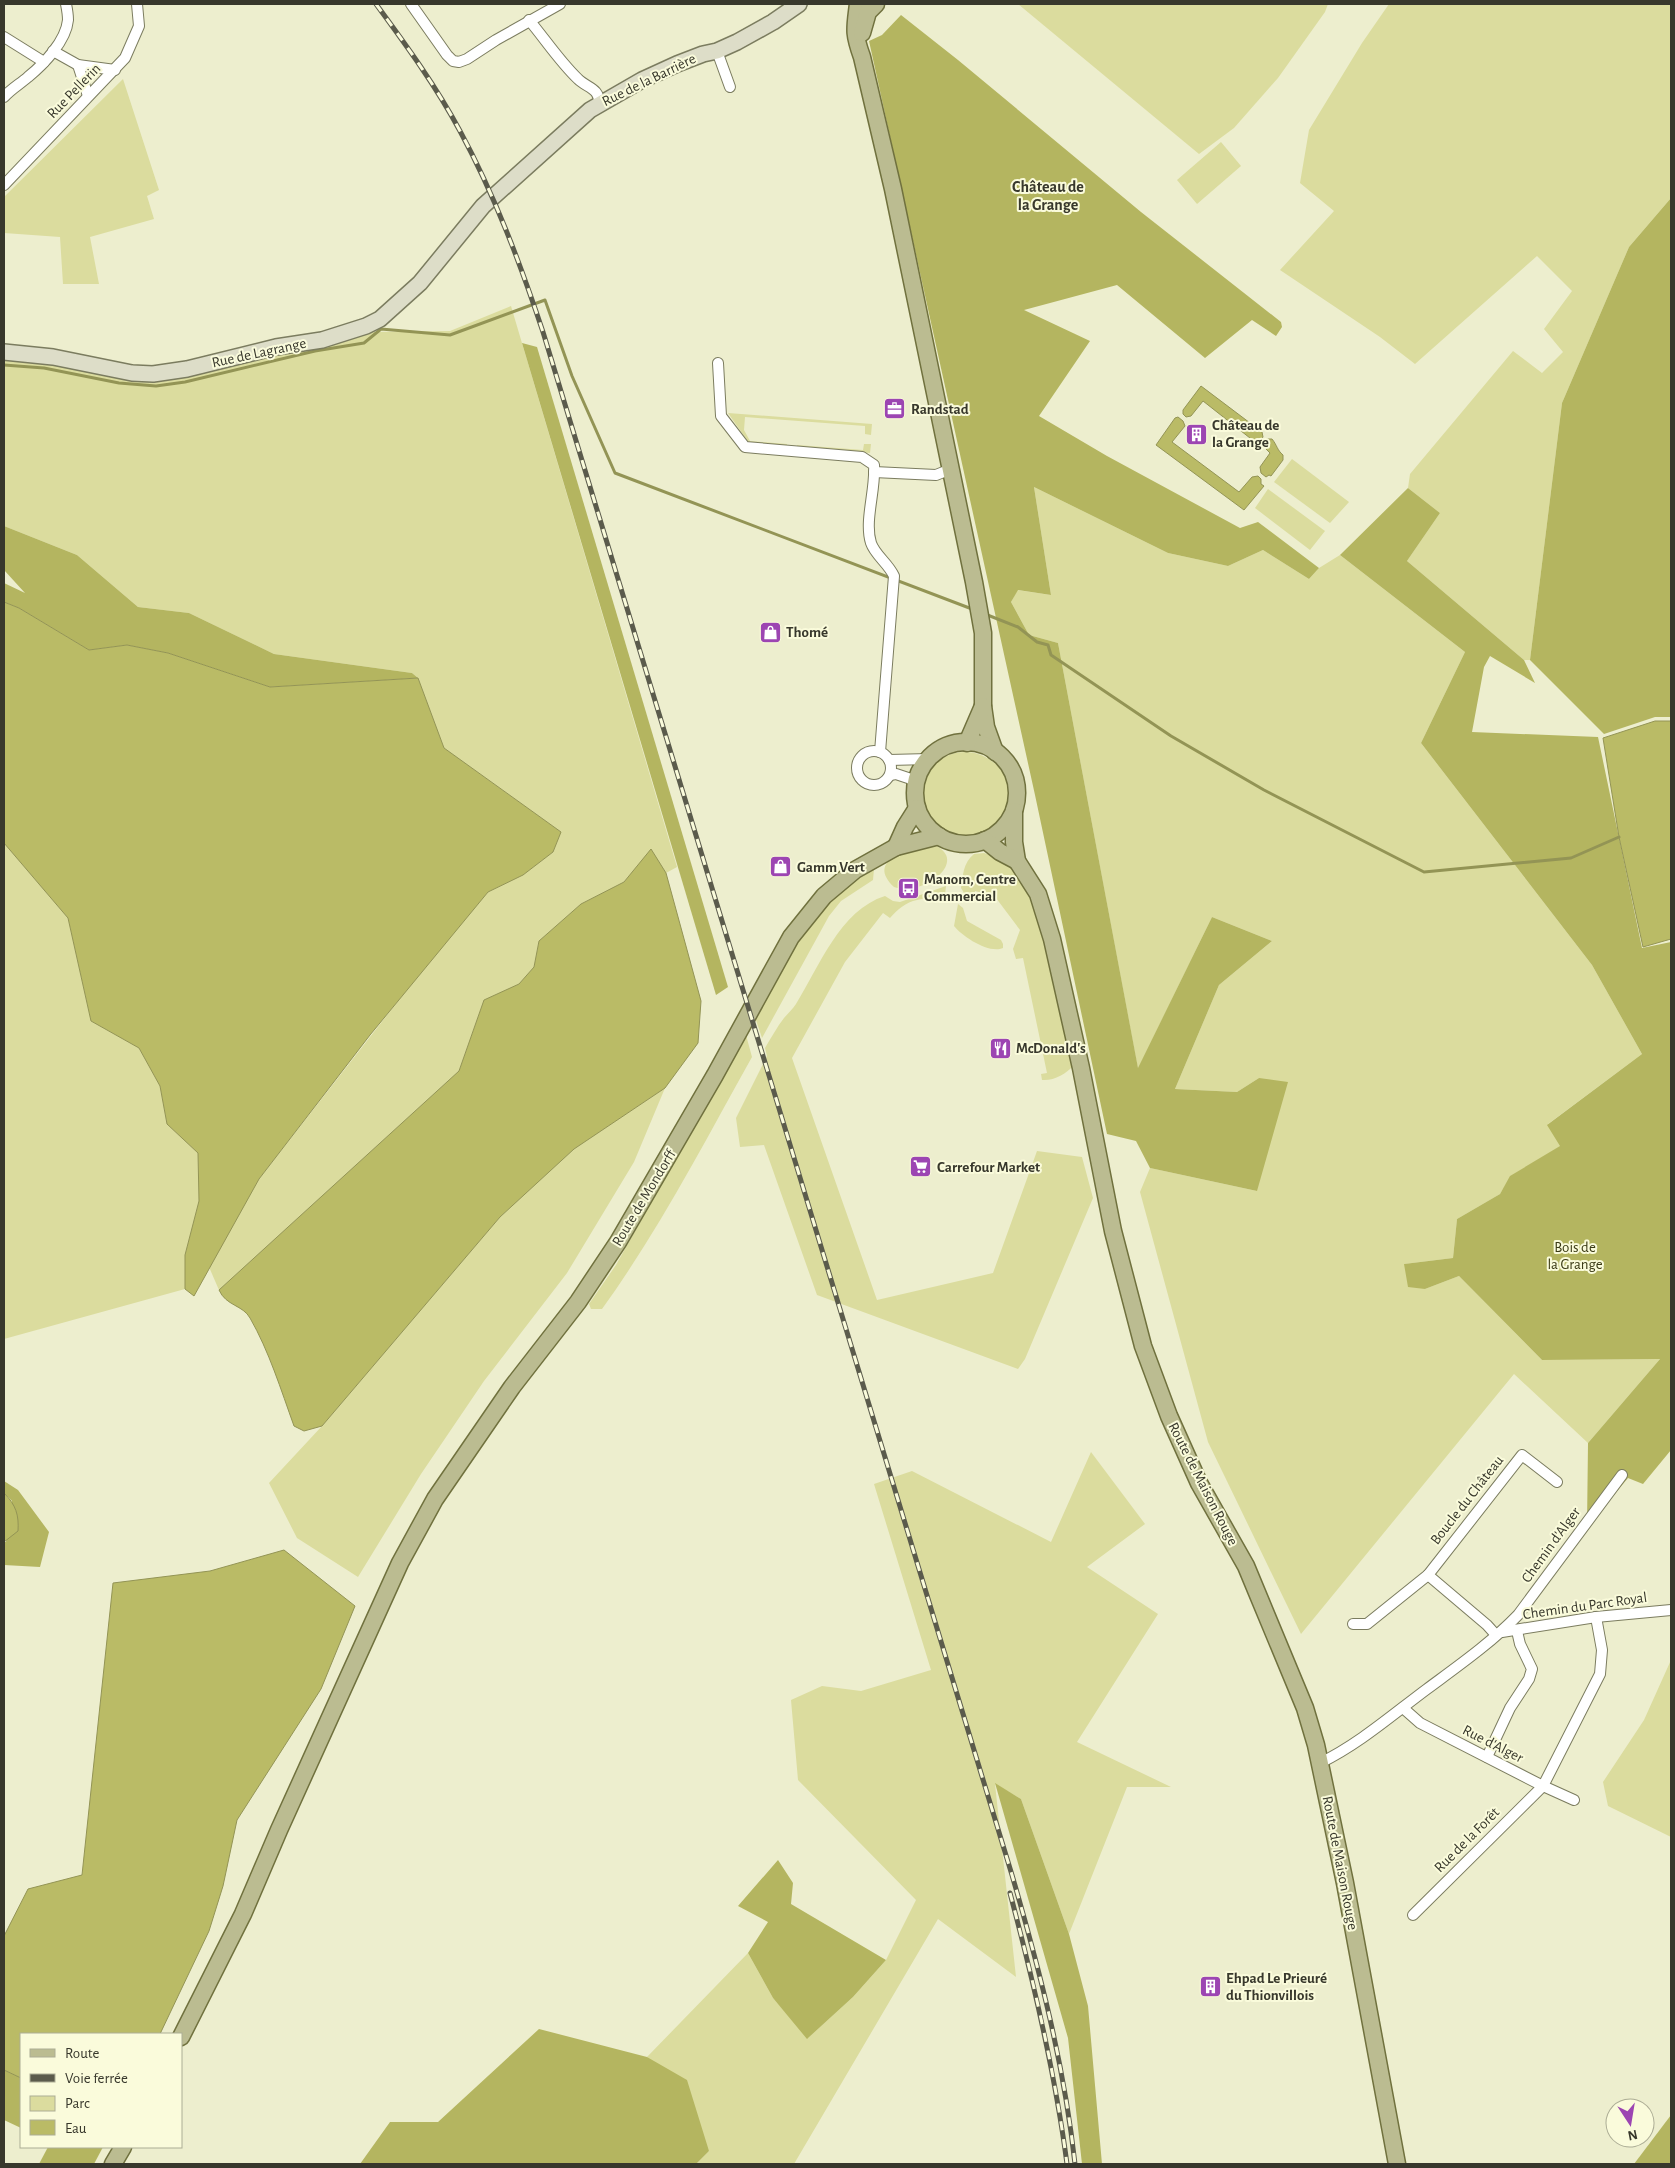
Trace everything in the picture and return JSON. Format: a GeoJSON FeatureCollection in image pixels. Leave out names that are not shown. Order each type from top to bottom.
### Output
{"type":"FeatureCollection","features":[{"type":"Feature","properties":{"kind":"main road"},"geometry":{"type":"LineString","coordinates":[[858,4],[854,28],[856,40],[862,57],[893,189],[974,582],[983,633],[983,706],[986,727],[995,752]]}},
{"type":"Feature","properties":{"kind":"main road"},"geometry":{"type":"LineString","coordinates":[[862,57],[862,28],[868,12],[876,4]]}},
{"type":"Feature","properties":{"kind":"main road"},"geometry":{"type":"LineString","coordinates":[[967,743],[983,706]]}},
{"type":"Feature","properties":{"kind":"main road"},"geometry":{"type":"LineString","coordinates":[[1014,811],[1002,828],[985,840],[973,844],[961,844],[939,836],[926,824],[917,808],[915,787],[920,772],[929,759],[946,747],[967,743],[977,744],[995,752],[1010,768],[1014,778],[1016,800],[1014,842],[1017,861]]}},
{"type":"Feature","properties":{"kind":"main road"},"geometry":{"type":"LineString","coordinates":[[896,847],[905,827],[917,808]]}},
{"type":"Feature","properties":{"kind":"main road","name":"Route de Mondorff"},"geometry":{"type":"LineString","coordinates":[[182,2035],[243,1914],[400,1563],[435,1499],[496,1411],[578,1302],[618,1242],[711,1083],[790,937],[824,896],[855,870],[896,847],[939,836]]}},
{"type":"Feature","properties":{"kind":"main road"},"geometry":{"type":"LineString","coordinates":[[985,840],[1000,852],[1017,861]]}},
{"type":"Feature","properties":{"kind":"main road","name":"Route de Maison Rouge"},"geometry":{"type":"LineString","coordinates":[[1017,861],[1038,894],[1052,939],[1081,1068],[1113,1231],[1143,1346],[1173,1425],[1199,1482],[1246,1566],[1305,1708],[1320,1763],[1397,2164]]}},
{"type":"Feature","properties":{"kind":"main road"},"geometry":{"type":"LineString","coordinates":[[114,2164],[122,2148]]}},
{"type":"Feature","properties":{"kind":"street"},"geometry":{"type":"LineString","coordinates":[[4,97],[44,62],[53,51],[62,36],[68,20],[66,4]]}},
{"type":"Feature","properties":{"kind":"street","name":"Rue Pellerin"},"geometry":{"type":"LineString","coordinates":[[4,185],[125,58],[139,26],[137,4]]}},
{"type":"Feature","properties":{"kind":"street"},"geometry":{"type":"LineString","coordinates":[[411,4],[447,55],[453,61],[459,62],[468,59],[529,20],[560,4]]}},
{"type":"Feature","properties":{"kind":"street","name":"Rue de la Barrière"},"geometry":{"type":"LineString","coordinates":[[470,221],[500,191],[599,104],[677,64],[717,51],[758,31],[799,4]]}},
{"type":"Feature","properties":{"kind":"street"},"geometry":{"type":"LineString","coordinates":[[529,20],[579,80],[596,90],[600,97],[599,104]]}},
{"type":"Feature","properties":{"kind":"street"},"geometry":{"type":"LineString","coordinates":[[4,37],[44,62]]}},
{"type":"Feature","properties":{"kind":"street"},"geometry":{"type":"LineString","coordinates":[[53,51],[78,65],[115,70]]}},
{"type":"Feature","properties":{"kind":"street"},"geometry":{"type":"LineString","coordinates":[[717,51],[730,87]]}},
{"type":"Feature","properties":{"kind":"street"},"geometry":{"type":"LineString","coordinates":[[78,65],[88,96]]}},
{"type":"Feature","properties":{"kind":"street","name":"Rue de Lagrange"},"geometry":{"type":"LineString","coordinates":[[4,352],[53,357],[132,374],[153,374],[187,369],[276,348],[330,338],[380,319],[420,283],[470,221]]}},
{"type":"Feature","properties":{"kind":"street"},"geometry":{"type":"LineString","coordinates":[[718,363],[722,416],[745,447],[862,457],[874,468],[936,475],[951,469]]}},
{"type":"Feature","properties":{"kind":"street"},"geometry":{"type":"LineString","coordinates":[[874,468],[868,533],[872,546],[890,566],[894,576],[880,752]]}},
{"type":"Feature","properties":{"kind":"street"},"geometry":{"type":"LineString","coordinates":[[871,752],[880,752],[889,760],[891,765],[890,775],[883,783],[873,785],[864,782],[858,773],[858,763],[863,756],[871,752]]}},
{"type":"Feature","properties":{"kind":"street"},"geometry":{"type":"LineString","coordinates":[[889,760],[929,759]]}},
{"type":"Feature","properties":{"kind":"street"},"geometry":{"type":"LineString","coordinates":[[890,775],[896,774],[911,779],[915,787]]}},
{"type":"Feature","properties":{"kind":"street","name":"Boucle du Château"},"geometry":{"type":"LineString","coordinates":[[1353,1624],[1367,1624],[1428,1575],[1522,1454],[1557,1482]]}},
{"type":"Feature","properties":{"kind":"street","name":"Chemin d'Alger"},"geometry":{"type":"LineString","coordinates":[[1499,1633],[1523,1609],[1622,1474]]}},
{"type":"Feature","properties":{"kind":"street"},"geometry":{"type":"LineString","coordinates":[[1320,1763],[1342,1753],[1451,1673],[1499,1633],[1428,1575]]}},
{"type":"Feature","properties":{"kind":"street","name":"Chemin du Parc Royal"},"geometry":{"type":"LineString","coordinates":[[1499,1633],[1596,1617],[1671,1610]]}},
{"type":"Feature","properties":{"kind":"street","name":"Rue de la Forêt"},"geometry":{"type":"LineString","coordinates":[[1413,1916],[1543,1786],[1600,1674],[1602,1650],[1596,1617]]}},
{"type":"Feature","properties":{"kind":"street"},"geometry":{"type":"LineString","coordinates":[[1486,1757],[1510,1708],[1529,1678],[1532,1669],[1520,1644],[1517,1631]]}},
{"type":"Feature","properties":{"kind":"street","name":"Rue d'Alger"},"geometry":{"type":"LineString","coordinates":[[1402,1708],[1420,1723],[1574,1800]]}},
{"type":"Feature","properties":{"kind":"green space"},"geometry":{"type":"Polygon","coordinates":[[[1018,4],[1328,4],[1325,12],[1278,78],[1234,128],[1199,154],[1018,4]]]}},
{"type":"Feature","properties":{"kind":"green space"},"geometry":{"type":"Polygon","coordinates":[[[1389,4],[1671,4],[1671,198],[1629,247],[1562,403],[1530,660],[1524,660],[1407,561],[1440,513],[1408,488],[1410,474],[1513,351],[1542,373],[1563,352],[1544,329],[1572,291],[1537,256],[1415,364],[1380,337],[1280,270],[1334,211],[1300,183],[1309,130],[1362,43],[1389,4]]]}},
{"type":"Feature","properties":{"kind":"green space"},"geometry":{"type":"Polygon","coordinates":[[[901,15],[1141,212],[1281,322],[1282,327],[1276,336],[1252,320],[1205,358],[1117,285],[1024,310],[1090,341],[1039,416],[1107,456],[1240,528],[1258,522],[1319,568],[1309,579],[1263,550],[1228,566],[1168,553],[1034,487],[1051,595],[1018,590],[1011,602],[1029,635],[1058,643],[1138,1068],[1212,917],[1272,941],[1219,985],[1175,1089],[1237,1092],[1259,1078],[1288,1082],[1257,1191],[1150,1168],[1136,1141],[1107,1134],[1035,795],[869,41],[882,35],[901,15]]]}},
{"type":"Feature","properties":{"kind":"green space"},"geometry":{"type":"Polygon","coordinates":[[[123,79],[159,190],[147,196],[154,219],[90,237],[99,284],[63,284],[60,237],[4,233],[4,197],[123,79]]]}},
{"type":"Feature","properties":{"kind":"green space"},"geometry":{"type":"Polygon","coordinates":[[[1221,142],[1241,166],[1197,204],[1177,180],[1221,142]]]}},
{"type":"Feature","properties":{"kind":"green space"},"geometry":{"type":"Polygon","coordinates":[[[1671,198],[1671,717],[1655,717],[1604,734],[1530,660],[1562,403],[1629,247],[1671,198]]]}},
{"type":"Feature","properties":{"kind":"green space"},"geometry":{"type":"Polygon","coordinates":[[[511,306],[677,867],[666,873],[651,850],[624,882],[581,904],[539,941],[534,967],[519,984],[484,1000],[459,1071],[219,1290],[209,1267],[259,1179],[427,964],[488,892],[523,875],[553,852],[561,832],[444,748],[418,678],[412,673],[274,654],[189,613],[138,607],[77,555],[4,526],[4,358],[37,359],[155,379],[372,332],[450,331],[511,306]]]}},
{"type":"Feature","properties":{"kind":"green space"},"geometry":{"type":"Polygon","coordinates":[[[522,343],[537,347],[728,987],[716,995],[522,343]]]}},
{"type":"Feature","properties":{"kind":"green space"},"geometry":{"type":"Polygon","coordinates":[[[728,413],[872,424],[871,435],[865,434],[865,426],[745,417],[744,430],[750,441],[787,444],[787,446],[749,443],[728,413]]]}},
{"type":"Feature","properties":{"kind":"green space"},"geometry":{"type":"Polygon","coordinates":[[[864,444],[871,444],[870,453],[797,447],[797,445],[863,450],[864,444]]]}},
{"type":"Feature","properties":{"kind":"green space"},"geometry":{"type":"Polygon","coordinates":[[[1292,459],[1349,502],[1330,523],[1274,482],[1292,459]]]}},
{"type":"Feature","properties":{"kind":"green space"},"geometry":{"type":"Polygon","coordinates":[[[1034,487],[1168,553],[1228,566],[1263,550],[1309,579],[1319,568],[1340,555],[1465,652],[1421,743],[1592,965],[1642,1054],[1548,1124],[1561,1146],[1511,1176],[1500,1194],[1457,1219],[1453,1258],[1404,1264],[1425,1289],[1459,1276],[1542,1360],[1660,1359],[1588,1443],[1514,1374],[1301,1634],[1208,1442],[1140,1192],[1150,1168],[1257,1191],[1259,1078],[1237,1092],[1175,1089],[1219,985],[1272,941],[1212,917],[1138,1069],[1058,643],[1029,635],[1011,602],[1017,590],[1051,595],[1034,487]]]}},
{"type":"Feature","properties":{"kind":"green space","name":"Bois de la Grange"},"geometry":{"type":"Polygon","coordinates":[[[1408,488],[1440,513],[1407,561],[1524,660],[1535,683],[1490,656],[1484,667],[1472,732],[1598,737],[1642,948],[1671,942],[1671,1450],[1643,1484],[1628,1478],[1587,1527],[1588,1443],[1660,1359],[1542,1360],[1459,1276],[1425,1289],[1408,1287],[1404,1264],[1453,1258],[1457,1219],[1500,1194],[1510,1176],[1560,1146],[1547,1125],[1642,1054],[1592,965],[1421,743],[1465,652],[1340,555],[1408,488]]]}},
{"type":"Feature","properties":{"kind":"green space"},"geometry":{"type":"Polygon","coordinates":[[[1268,489],[1325,531],[1310,550],[1255,508],[1268,489]]]}},
{"type":"Feature","properties":{"kind":"green space"},"geometry":{"type":"Polygon","coordinates":[[[4,526],[77,555],[138,607],[189,613],[274,654],[412,673],[418,678],[270,687],[168,653],[127,645],[89,650],[19,608],[4,602],[4,583],[25,593],[4,570],[4,526]]]}},
{"type":"Feature","properties":{"kind":"green space"},"geometry":{"type":"Polygon","coordinates":[[[965,752],[982,755],[997,765],[1007,780],[1010,797],[1007,814],[997,829],[982,839],[965,842],[948,839],[933,829],[923,814],[920,797],[923,780],[933,765],[948,755],[965,752]]]}},
{"type":"Feature","properties":{"kind":"green space"},"geometry":{"type":"Polygon","coordinates":[[[4,843],[68,918],[91,1021],[139,1048],[160,1086],[167,1124],[198,1153],[199,1201],[185,1255],[185,1289],[4,1339],[4,843]]]}},
{"type":"Feature","properties":{"kind":"green space"},"geometry":{"type":"Polygon","coordinates":[[[929,843],[942,850],[947,858],[946,866],[940,875],[918,887],[906,889],[894,887],[886,877],[885,869],[887,863],[902,853],[929,843]]]}},
{"type":"Feature","properties":{"kind":"green space"},"geometry":{"type":"Polygon","coordinates":[[[984,853],[1002,860],[1017,875],[1030,897],[1041,924],[1057,986],[1073,1066],[1067,1072],[1055,1078],[1042,1080],[1041,1074],[1047,1073],[1023,958],[1016,959],[1013,949],[1020,930],[996,898],[993,901],[989,901],[990,895],[975,891],[974,896],[964,893],[961,888],[964,870],[968,861],[974,854],[984,853]]]}},
{"type":"Feature","properties":{"kind":"green space"},"geometry":{"type":"Polygon","coordinates":[[[874,869],[873,880],[841,901],[829,916],[762,1038],[755,1017],[790,953],[818,914],[835,897],[853,882],[874,869]]]}},
{"type":"Feature","properties":{"kind":"green space"},"geometry":{"type":"Polygon","coordinates":[[[946,886],[945,895],[942,897],[920,899],[905,904],[890,918],[883,913],[845,962],[792,1058],[877,1300],[993,1273],[1037,1151],[1082,1157],[1093,1198],[1025,1359],[1018,1369],[817,1295],[764,1145],[740,1147],[736,1118],[767,1056],[765,1048],[781,1021],[796,1004],[822,957],[843,927],[869,903],[885,896],[893,901],[900,902],[946,886]]]}},
{"type":"Feature","properties":{"kind":"green space"},"geometry":{"type":"Polygon","coordinates":[[[958,904],[963,908],[967,921],[1001,940],[1003,948],[991,949],[984,947],[958,930],[954,926],[958,904]]]}},
{"type":"Feature","properties":{"kind":"green space"},"geometry":{"type":"Polygon","coordinates":[[[746,1035],[752,1057],[698,1154],[662,1217],[623,1279],[602,1309],[591,1309],[589,1304],[616,1265],[746,1035]]]}},
{"type":"Feature","properties":{"kind":"green space"},"geometry":{"type":"Polygon","coordinates":[[[665,1088],[634,1162],[567,1273],[484,1381],[421,1474],[358,1577],[297,1538],[269,1483],[322,1426],[500,1217],[574,1149],[665,1088]]]}},
{"type":"Feature","properties":{"kind":"green space"},"geometry":{"type":"Polygon","coordinates":[[[1091,1452],[1145,1524],[1087,1567],[1158,1614],[1077,1742],[1171,1787],[1127,1787],[1069,1934],[1021,1799],[995,1784],[1016,1977],[938,1919],[794,2164],[696,2164],[709,2151],[647,2057],[748,1953],[773,1998],[808,2038],[853,1997],[886,1960],[916,1900],[798,1780],[791,1700],[822,1686],[861,1691],[931,1670],[874,1484],[912,1471],[1051,1542],[1091,1452]]]}},
{"type":"Feature","properties":{"kind":"green space"},"geometry":{"type":"Polygon","coordinates":[[[4,1481],[18,1490],[49,1532],[40,1567],[4,1565],[4,1542],[6,1542],[12,1501],[4,1493],[4,1481]]]}},
{"type":"Feature","properties":{"kind":"green space"},"geometry":{"type":"Polygon","coordinates":[[[1671,1660],[1671,1837],[1608,1806],[1603,1782],[1644,1720],[1671,1660]]]}},
{"type":"Feature","properties":{"kind":"green space"},"geometry":{"type":"Polygon","coordinates":[[[995,1783],[1021,1799],[1069,1934],[1088,2006],[1102,2164],[1082,2164],[1068,2038],[995,1783]]]}},
{"type":"Feature","properties":{"kind":"green space"},"geometry":{"type":"Polygon","coordinates":[[[778,1860],[793,1883],[791,1904],[886,1960],[853,1997],[807,2039],[773,1998],[748,1953],[768,1922],[738,1906],[778,1860]]]}},
{"type":"Feature","properties":{"kind":"green space"},"geometry":{"type":"Polygon","coordinates":[[[539,2029],[647,2057],[687,2080],[709,2151],[696,2164],[360,2164],[390,2122],[438,2122],[539,2029]]]}},
{"type":"Feature","properties":{"kind":"green space"},"geometry":{"type":"Polygon","coordinates":[[[4,2070],[20,2078],[20,2128],[4,2120],[4,2070]]]}},
{"type":"Feature","properties":{"kind":"green space"},"geometry":{"type":"Polygon","coordinates":[[[1671,2115],[1671,2164],[1634,2164],[1646,2148],[1655,2148],[1655,2136],[1671,2115]]]}},
{"type":"Feature","properties":{"kind":"green space"},"geometry":{"type":"Polygon","coordinates":[[[47,2148],[102,2148],[94,2164],[39,2164],[47,2148]]]}},
{"type":"Feature","properties":{"kind":"water"},"geometry":{"type":"Polygon","coordinates":[[[1201,386],[1262,432],[1263,437],[1260,441],[1255,442],[1203,401],[1191,416],[1186,417],[1183,414],[1183,410],[1201,386]]]}},
{"type":"Feature","properties":{"kind":"water"},"geometry":{"type":"Polygon","coordinates":[[[1178,417],[1185,426],[1172,442],[1239,492],[1252,477],[1258,476],[1261,479],[1261,484],[1264,486],[1244,510],[1156,445],[1175,418],[1178,417]]]}},
{"type":"Feature","properties":{"kind":"water"},"geometry":{"type":"Polygon","coordinates":[[[1266,439],[1272,439],[1283,455],[1283,460],[1271,476],[1266,477],[1261,473],[1260,467],[1270,453],[1264,447],[1263,443],[1266,439]]]}},
{"type":"Feature","properties":{"kind":"water"},"geometry":{"type":"Polygon","coordinates":[[[4,602],[19,608],[89,650],[127,645],[168,653],[270,687],[418,678],[444,748],[561,832],[553,852],[523,875],[488,892],[370,1035],[259,1179],[194,1296],[185,1289],[185,1255],[199,1201],[198,1153],[167,1124],[160,1086],[139,1048],[91,1021],[68,918],[4,843],[4,602]]]}},
{"type":"Feature","properties":{"kind":"water"},"geometry":{"type":"Polygon","coordinates":[[[1655,721],[1671,721],[1671,939],[1643,947],[1619,837],[1603,738],[1655,721]]]}},
{"type":"Feature","properties":{"kind":"water"},"geometry":{"type":"Polygon","coordinates":[[[651,849],[666,873],[701,1001],[698,1043],[665,1088],[574,1149],[500,1217],[322,1426],[304,1431],[294,1426],[269,1357],[250,1318],[243,1310],[226,1299],[219,1290],[459,1071],[484,1000],[519,984],[534,967],[539,941],[581,904],[624,882],[651,849]]]}},
{"type":"Feature","properties":{"kind":"water"},"geometry":{"type":"Polygon","coordinates":[[[4,1493],[14,1506],[17,1515],[18,1531],[4,1542],[4,1493]]]}},
{"type":"Feature","properties":{"kind":"water"},"geometry":{"type":"Polygon","coordinates":[[[284,1550],[355,1606],[321,1689],[237,1820],[223,1886],[209,1931],[160,2033],[20,2033],[20,2078],[4,2070],[4,1936],[28,1889],[82,1875],[113,1583],[210,1571],[284,1550]]]}},
{"type":"Feature","properties":{"kind":"waterway"},"geometry":{"type":"LineString","coordinates":[[4,365],[44,368],[119,383],[156,386],[185,382],[315,351],[364,343],[381,329],[450,335],[545,300],[572,376],[615,473],[972,609]]}},
{"type":"Feature","properties":{"kind":"waterway"},"geometry":{"type":"LineString","coordinates":[[985,614],[1018,627],[1037,642],[1048,645],[1051,655],[1171,736],[1264,790],[1424,872],[1571,858],[1619,837]]}},
{"type":"Feature","properties":{"kind":"railway"},"geometry":{"type":"LineString","coordinates":[[376,4],[431,82],[473,155],[506,230],[543,332],[1012,1875],[1058,2054],[1075,2164]]}},
{"type":"Feature","properties":{"kind":"railway"},"geometry":{"type":"LineString","coordinates":[[1010,1893],[1043,2028],[1067,2164]]}},
{"type":"Feature","properties":{"kind":"place","name":"Randstad"},"geometry":{"type":"Point","coordinates":[895,409]}},
{"type":"Feature","properties":{"kind":"place","name":"Château de la Grange"},"geometry":{"type":"Point","coordinates":[1196,434]}},
{"type":"Feature","properties":{"kind":"place","name":"Thomé"},"geometry":{"type":"Point","coordinates":[770,632]}},
{"type":"Feature","properties":{"kind":"place","name":"Gamm Vert"},"geometry":{"type":"Point","coordinates":[781,867]}},
{"type":"Feature","properties":{"kind":"place","name":"Manom, Centre Commercial"},"geometry":{"type":"Point","coordinates":[908,888]}},
{"type":"Feature","properties":{"kind":"place","name":"McDonald's"},"geometry":{"type":"Point","coordinates":[1000,1048]}},
{"type":"Feature","properties":{"kind":"place","name":"Carrefour Market"},"geometry":{"type":"Point","coordinates":[921,1167]}},
{"type":"Feature","properties":{"kind":"place","name":"Ehpad Le Prieuré du Thionvillois"},"geometry":{"type":"Point","coordinates":[1210,1987]}},
{"type":"Feature","properties":{"kind":"district","name":"Château de la Grange"},"geometry":{"type":"Point","coordinates":[1048,196]}}]}
